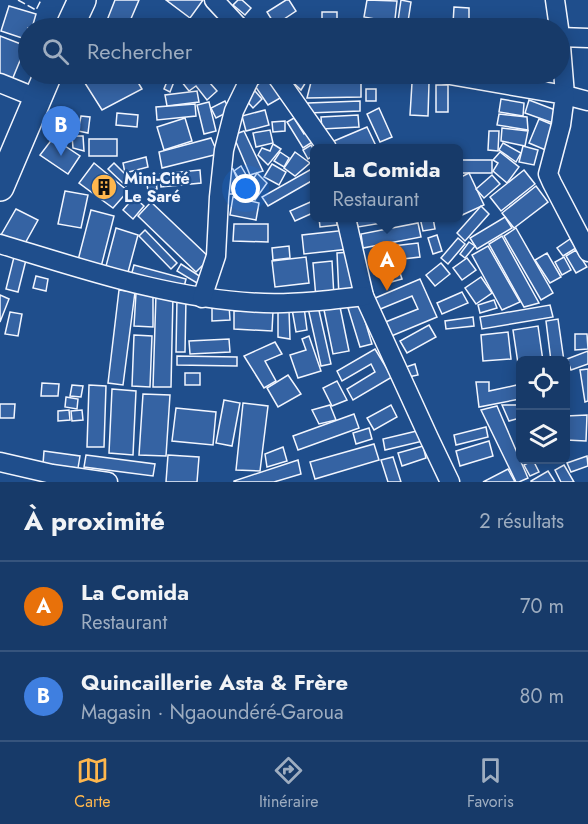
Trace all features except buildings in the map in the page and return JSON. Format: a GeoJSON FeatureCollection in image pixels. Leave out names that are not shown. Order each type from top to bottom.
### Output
{"type":"FeatureCollection","features":[{"type":"Feature","properties":{"kind":"highway"},"geometry":{"type":"LineString","coordinates":[[74,18],[82,0]]}},
{"type":"Feature","properties":{"kind":"highway"},"geometry":{"type":"LineString","coordinates":[[3,170],[43,84]]}},
{"type":"Feature","properties":{"kind":"street"},"geometry":{"type":"LineString","coordinates":[[214,0],[231,18]]}},
{"type":"Feature","properties":{"kind":"street"},"geometry":{"type":"LineString","coordinates":[[555,0],[558,18]]}},
{"type":"Feature","properties":{"kind":"street"},"geometry":{"type":"LineString","coordinates":[[570,37],[588,38]]}},
{"type":"Feature","properties":{"kind":"street"},"geometry":{"type":"LineString","coordinates":[[0,83],[37,98]]}},
{"type":"Feature","properties":{"kind":"street"},"geometry":{"type":"LineString","coordinates":[[202,298],[216,256],[224,150],[234,111],[247,84]]}},
{"type":"Feature","properties":{"kind":"street"},"geometry":{"type":"LineString","coordinates":[[282,84],[324,144]]}},
{"type":"Feature","properties":{"kind":"street"},"geometry":{"type":"LineString","coordinates":[[502,84],[588,101]]}},
{"type":"Feature","properties":{"kind":"street"},"geometry":{"type":"LineString","coordinates":[[564,84],[561,125],[549,174],[588,252]]}},
{"type":"Feature","properties":{"kind":"street"},"geometry":{"type":"LineString","coordinates":[[347,222],[364,296],[450,482]]}},
{"type":"Feature","properties":{"kind":"street"},"geometry":{"type":"LineString","coordinates":[[0,244],[120,279],[202,298],[266,303],[306,302],[364,296]]}},
{"type":"Feature","properties":{"kind":"street"},"geometry":{"type":"LineString","coordinates":[[0,462],[52,474],[108,482]]}},
{"type":"Feature","properties":{"kind":"fence"},"geometry":{"type":"LineString","coordinates":[[18,0],[36,10],[41,0]]}},
{"type":"Feature","properties":{"kind":"place","name":"Quincaillerie Asta & Frère"},"geometry":{"type":"Point","coordinates":[61,156]}},
{"type":"Feature","properties":{"kind":"place","name":"Mini-Cité Le Saré"},"geometry":{"type":"Point","coordinates":[104,187]}},
{"type":"Feature","properties":{"kind":"place","name":"La Comida"},"geometry":{"type":"Point","coordinates":[387,291]}}]}
